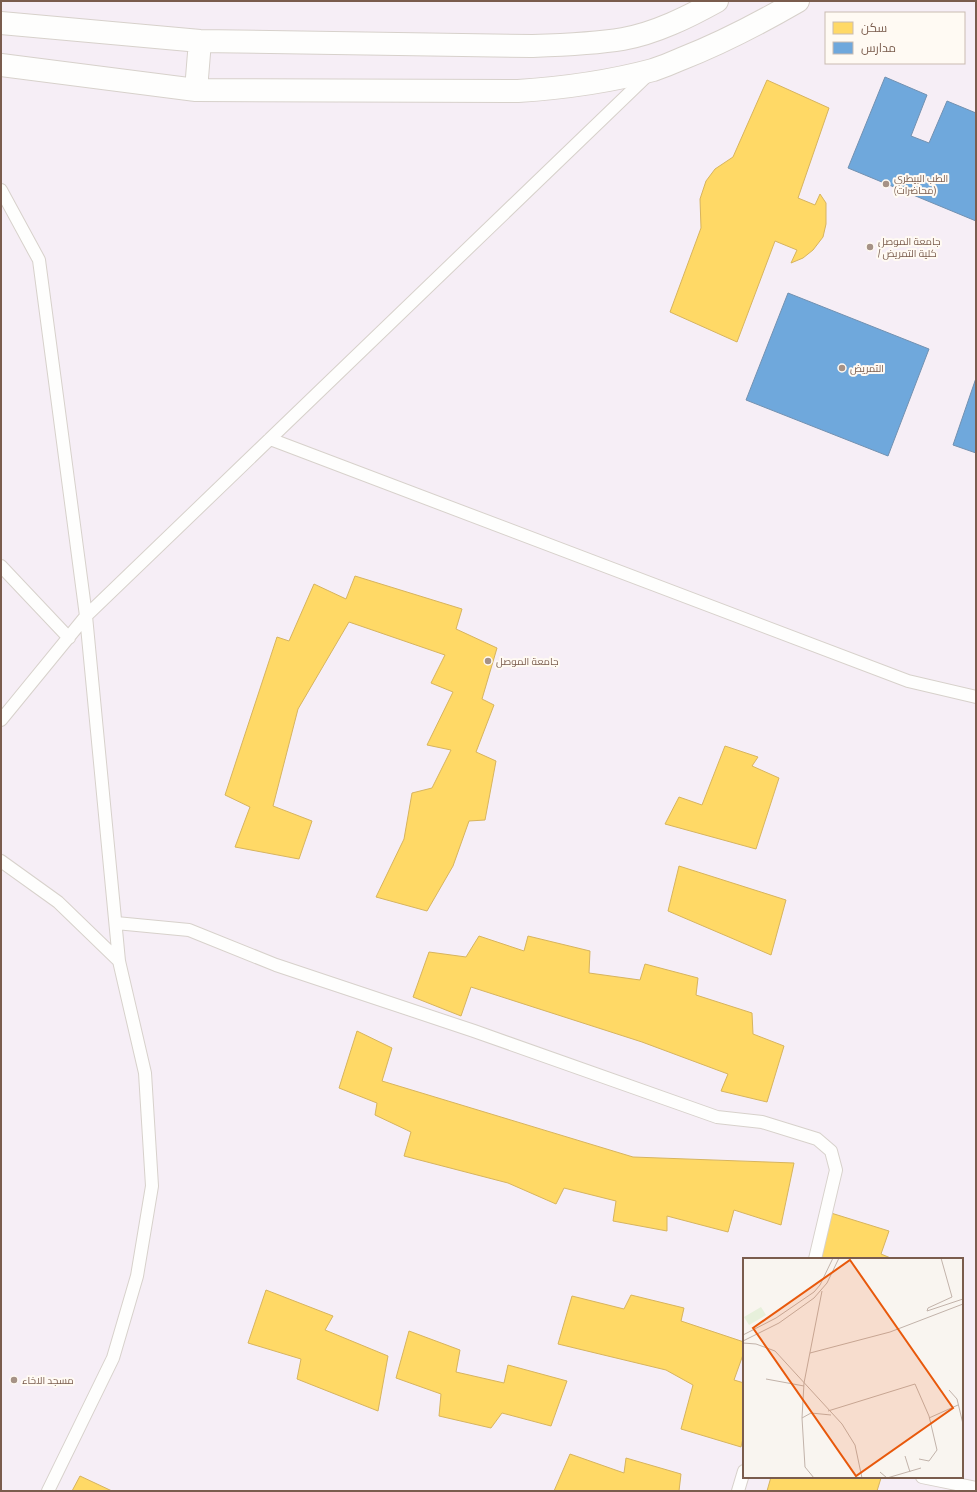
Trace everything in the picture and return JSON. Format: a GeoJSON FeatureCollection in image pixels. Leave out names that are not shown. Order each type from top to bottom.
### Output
{"type":"FeatureCollection","features":[{"type":"Feature","properties":{"kind":"street"},"geometry":{"type":"LineString","coordinates":[[1,23],[200,41],[532,46],[582,44],[624,39],[663,27],[717,1]]}},
{"type":"Feature","properties":{"kind":"street"},"geometry":{"type":"LineString","coordinates":[[1,65],[196,90],[518,91],[559,88],[603,82],[654,69],[713,47],[770,18],[798,1]]}},
{"type":"Feature","properties":{"kind":"street"},"geometry":{"type":"LineString","coordinates":[[196,90],[200,41]]}},
{"type":"Feature","properties":{"kind":"lane"},"geometry":{"type":"LineString","coordinates":[[1,720],[86,616],[654,69]]}},
{"type":"Feature","properties":{"kind":"lane"},"geometry":{"type":"LineString","coordinates":[[1,190],[39,260],[86,616],[119,961],[145,1073],[152,1186],[136,1276],[113,1358],[48,1491]]}},
{"type":"Feature","properties":{"kind":"lane"},"geometry":{"type":"LineString","coordinates":[[270,438],[908,681],[976,698]]}},
{"type":"Feature","properties":{"kind":"lane"},"geometry":{"type":"LineString","coordinates":[[1,566],[69,638]]}},
{"type":"Feature","properties":{"kind":"lane"},"geometry":{"type":"LineString","coordinates":[[1,861],[58,902],[119,961]]}},
{"type":"Feature","properties":{"kind":"lane"},"geometry":{"type":"LineString","coordinates":[[116,924],[189,930],[276,965],[482,1034],[717,1117],[762,1122],[817,1139],[831,1152],[836,1170],[815,1258]]}},
{"type":"Feature","properties":{"kind":"lane"},"geometry":{"type":"LineString","coordinates":[[738,1491],[743,1474]]}},
{"type":"Feature","properties":{"kind":"lane"},"geometry":{"type":"LineString","coordinates":[[927,1478],[976,1488]]}},
{"type":"Feature","properties":{"kind":"shaded area","name":"جامعة الموصل"},"geometry":{"type":"Polygon","coordinates":[[[1,1],[976,1],[976,1491],[1,1491],[1,1]]]}},
{"type":"Feature","properties":{"kind":"building: سكن"},"geometry":{"type":"Polygon","coordinates":[[[767,80],[829,108],[798,198],[815,205],[820,194],[826,203],[826,224],[823,237],[813,250],[803,258],[791,263],[797,250],[775,241],[737,342],[670,312],[701,228],[700,199],[706,181],[715,169],[733,157],[767,80]]]}},
{"type":"Feature","properties":{"kind":"building: سكن"},"geometry":{"type":"Polygon","coordinates":[[[355,576],[462,609],[456,629],[497,648],[482,699],[494,705],[476,752],[496,761],[485,820],[469,821],[453,866],[427,911],[376,897],[404,839],[412,793],[432,788],[451,750],[427,745],[453,692],[431,683],[445,655],[349,622],[298,709],[273,806],[312,821],[299,859],[235,847],[250,807],[225,795],[277,637],[289,641],[314,584],[346,599],[355,576]]]}},
{"type":"Feature","properties":{"kind":"building: سكن"},"geometry":{"type":"Polygon","coordinates":[[[725,746],[758,757],[752,766],[779,778],[756,849],[665,824],[679,797],[702,805],[725,746]]]}},
{"type":"Feature","properties":{"kind":"building: سكن"},"geometry":{"type":"Polygon","coordinates":[[[679,866],[786,900],[771,955],[668,911],[679,866]]]}},
{"type":"Feature","properties":{"kind":"building: سكن"},"geometry":{"type":"Polygon","coordinates":[[[479,936],[524,951],[528,936],[590,951],[589,973],[640,980],[645,964],[698,978],[696,995],[752,1013],[753,1034],[784,1046],[767,1102],[721,1091],[728,1074],[642,1042],[471,987],[461,1016],[413,997],[429,952],[466,957],[479,936]]]}},
{"type":"Feature","properties":{"kind":"building: سكن"},"geometry":{"type":"Polygon","coordinates":[[[357,1031],[392,1048],[382,1081],[633,1157],[794,1163],[781,1225],[734,1210],[728,1232],[667,1216],[667,1231],[613,1221],[616,1201],[564,1188],[556,1204],[508,1183],[404,1156],[411,1132],[375,1115],[377,1103],[339,1088],[357,1031]]]}},
{"type":"Feature","properties":{"kind":"building: سكن"},"geometry":{"type":"Polygon","coordinates":[[[831,1213],[889,1231],[881,1254],[891,1258],[821,1258],[831,1213]]]}},
{"type":"Feature","properties":{"kind":"building: سكن"},"geometry":{"type":"Polygon","coordinates":[[[266,1290],[333,1316],[325,1330],[388,1356],[378,1411],[297,1379],[301,1359],[248,1343],[266,1290]]]}},
{"type":"Feature","properties":{"kind":"building: سكن"},"geometry":{"type":"Polygon","coordinates":[[[631,1295],[684,1308],[681,1321],[743,1342],[743,1355],[734,1380],[743,1383],[743,1438],[741,1447],[681,1429],[693,1385],[666,1370],[558,1344],[572,1296],[624,1309],[631,1295]]]}},
{"type":"Feature","properties":{"kind":"building: سكن"},"geometry":{"type":"Polygon","coordinates":[[[409,1331],[460,1350],[456,1372],[504,1383],[508,1365],[567,1381],[551,1426],[502,1413],[491,1428],[439,1416],[441,1394],[396,1378],[409,1331]]]}},
{"type":"Feature","properties":{"kind":"building: سكن"},"geometry":{"type":"Polygon","coordinates":[[[570,1454],[624,1473],[626,1458],[681,1474],[679,1491],[554,1491],[570,1454]]]}},
{"type":"Feature","properties":{"kind":"building: سكن"},"geometry":{"type":"Polygon","coordinates":[[[80,1476],[112,1491],[72,1491],[80,1476]]]}},
{"type":"Feature","properties":{"kind":"building: سكن"},"geometry":{"type":"Polygon","coordinates":[[[771,1478],[881,1478],[877,1491],[767,1491],[771,1478]]]}},
{"type":"Feature","properties":{"kind":"building: مدارس"},"geometry":{"type":"Polygon","coordinates":[[[885,77],[927,95],[911,136],[929,143],[947,101],[976,113],[976,221],[848,168],[885,77]]]}},
{"type":"Feature","properties":{"kind":"building: مدارس"},"geometry":{"type":"Polygon","coordinates":[[[788,293],[929,349],[888,456],[746,400],[788,293]]]}},
{"type":"Feature","properties":{"kind":"building: مدارس"},"geometry":{"type":"Polygon","coordinates":[[[976,378],[976,453],[953,445],[976,378]]]}},
{"type":"Feature","properties":{"kind":"place","name":"الطب البيطري (محاضرات)"},"geometry":{"type":"Point","coordinates":[886,184]}},
{"type":"Feature","properties":{"kind":"place","name":"جامعة الموصل / كلية التمريض"},"geometry":{"type":"Point","coordinates":[870,247]}},
{"type":"Feature","properties":{"kind":"place","name":"التمريض"},"geometry":{"type":"Point","coordinates":[842,368]}},
{"type":"Feature","properties":{"kind":"place","name":"جامعة الموصل"},"geometry":{"type":"Point","coordinates":[488,661]}},
{"type":"Feature","properties":{"kind":"place","name":"مسجد الاخاء"},"geometry":{"type":"Point","coordinates":[14,1380]}}]}
